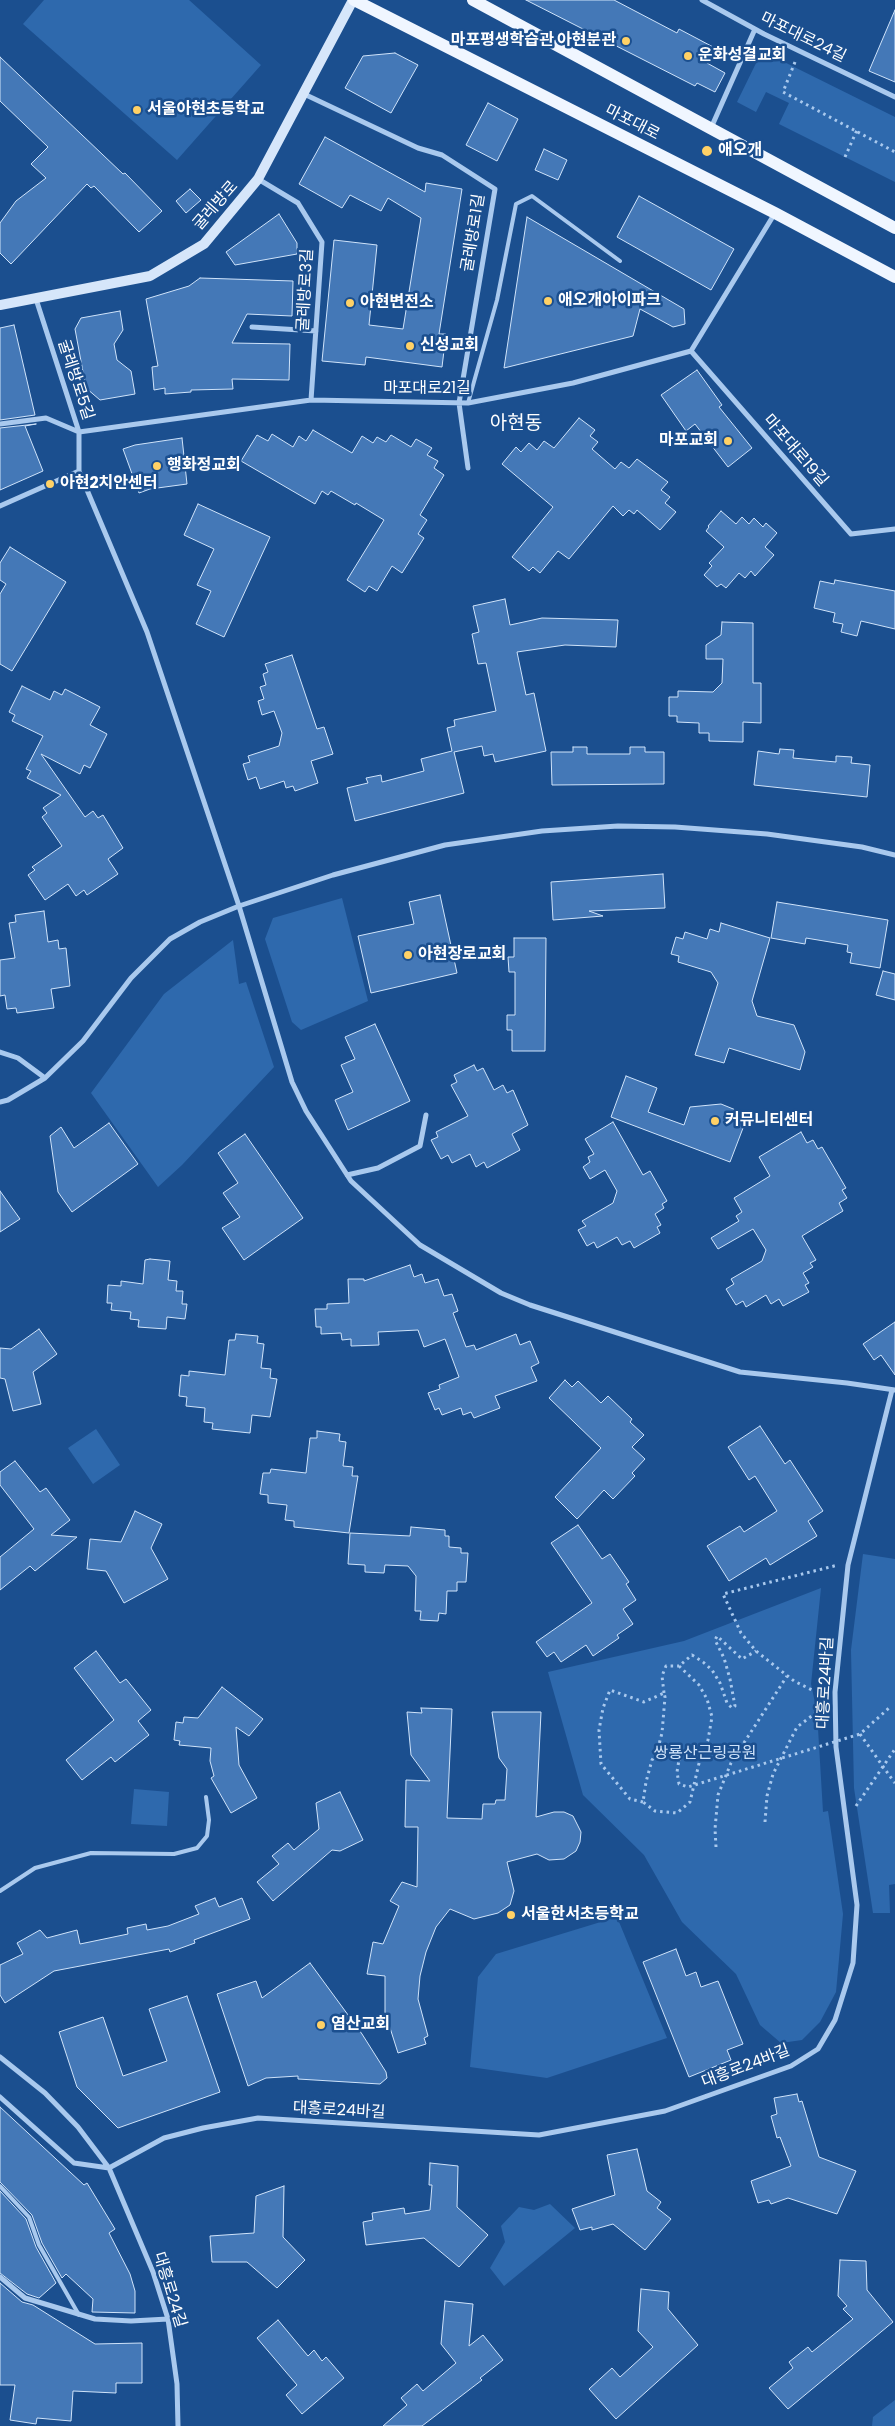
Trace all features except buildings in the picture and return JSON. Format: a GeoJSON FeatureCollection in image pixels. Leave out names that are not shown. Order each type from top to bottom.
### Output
{"type":"FeatureCollection","features":[{"type":"Feature","properties":{"kind":"main road","name":"마포대로"},"geometry":{"type":"LineString","coordinates":[[354,0],[775,213],[895,277]]}},
{"type":"Feature","properties":{"kind":"main road","name":"마포대로"},"geometry":{"type":"LineString","coordinates":[[472,0],[895,228]]}},
{"type":"Feature","properties":{"kind":"street","name":"굴레방로"},"geometry":{"type":"LineString","coordinates":[[0,305],[150,276],[204,244],[258,180],[354,0]]}},
{"type":"Feature","properties":{"kind":"street","name":"마포대로24길"},"geometry":{"type":"LineString","coordinates":[[702,0],[755,29],[895,97]]}},
{"type":"Feature","properties":{"kind":"street"},"geometry":{"type":"LineString","coordinates":[[711,128],[755,29]]}},
{"type":"Feature","properties":{"kind":"street","name":"굴레방로1길"},"geometry":{"type":"LineString","coordinates":[[304,94],[418,148],[442,155],[495,189],[459,403]]}},
{"type":"Feature","properties":{"kind":"street","name":"굴레방로3길"},"geometry":{"type":"LineString","coordinates":[[258,180],[298,204],[322,242],[311,400]]}},
{"type":"Feature","properties":{"kind":"street"},"geometry":{"type":"LineString","coordinates":[[691,351],[775,213]]}},
{"type":"Feature","properties":{"kind":"street","name":"굴레방로5길"},"geometry":{"type":"LineString","coordinates":[[36,299],[79,432],[79,471]]}},
{"type":"Feature","properties":{"kind":"street"},"geometry":{"type":"LineString","coordinates":[[252,327],[316,331]]}},
{"type":"Feature","properties":{"kind":"street","name":"마포대로21길"},"geometry":{"type":"LineString","coordinates":[[79,432],[311,400],[468,403],[573,383],[691,351]]}},
{"type":"Feature","properties":{"kind":"street","name":"마포대로19길"},"geometry":{"type":"LineString","coordinates":[[691,351],[851,534],[895,529]]}},
{"type":"Feature","properties":{"kind":"street"},"geometry":{"type":"LineString","coordinates":[[459,403],[468,468]]}},
{"type":"Feature","properties":{"kind":"street"},"geometry":{"type":"LineString","coordinates":[[0,424],[46,418],[79,432]]}},
{"type":"Feature","properties":{"kind":"street"},"geometry":{"type":"LineString","coordinates":[[0,506],[79,471],[147,632],[239,906],[292,1082],[306,1111],[351,1182],[420,1246],[501,1293],[530,1305],[740,1372],[893,1390]]}},
{"type":"Feature","properties":{"kind":"street"},"geometry":{"type":"LineString","coordinates":[[0,1102],[8,1100],[45,1078],[83,1041],[131,978],[170,939],[200,922],[239,906],[333,874],[445,845],[542,831],[618,826],[675,827],[767,834],[862,847],[895,855]]}},
{"type":"Feature","properties":{"kind":"street"},"geometry":{"type":"LineString","coordinates":[[0,1052],[18,1058],[45,1078]]}},
{"type":"Feature","properties":{"kind":"street"},"geometry":{"type":"LineString","coordinates":[[347,1175],[378,1168],[420,1146],[426,1115]]}},
{"type":"Feature","properties":{"kind":"street","name":"대흥로24바길"},"geometry":{"type":"LineString","coordinates":[[109,2168],[164,2138],[203,2128],[258,2118],[539,2135],[665,2111],[791,2066],[818,2049],[835,2020],[853,1963],[858,1905],[845,1824],[836,1747],[835,1692],[848,1565],[893,1390]]}},
{"type":"Feature","properties":{"kind":"street","name":"대흥로24길"},"geometry":{"type":"LineString","coordinates":[[0,2057],[45,2092],[78,2127],[109,2168],[147,2256],[168,2318],[177,2384],[178,2426]]}},
{"type":"Feature","properties":{"kind":"street"},"geometry":{"type":"LineString","coordinates":[[0,2097],[74,2163],[109,2168]]}},
{"type":"Feature","properties":{"kind":"street"},"geometry":{"type":"LineString","coordinates":[[0,2277],[25,2298],[95,2319],[131,2321],[168,2318]]}},
{"type":"Feature","properties":{"kind":"lane"},"geometry":{"type":"LineString","coordinates":[[468,403],[496,300],[516,204],[532,196],[620,262]]}},
{"type":"Feature","properties":{"kind":"lane"},"geometry":{"type":"LineString","coordinates":[[0,1891],[35,1868],[90,1853],[174,1854],[197,1848],[207,1836],[209,1820],[206,1797]]}},
{"type":"Feature","properties":{"kind":"lane"},"geometry":{"type":"LineString","coordinates":[[0,2186],[29,2217],[39,2246],[79,2315]]}},
{"type":"Feature","properties":{"kind":"path"},"geometry":{"type":"LineString","coordinates":[[800,51],[784,92],[895,150]]}},
{"type":"Feature","properties":{"kind":"path"},"geometry":{"type":"LineString","coordinates":[[845,157],[857,130]]}},
{"type":"Feature","properties":{"kind":"path"},"geometry":{"type":"LineString","coordinates":[[835,1692],[814,1691],[787,1676],[756,1652],[741,1632],[723,1594],[831,1565],[848,1565]]}},
{"type":"Feature","properties":{"kind":"path"},"geometry":{"type":"LineString","coordinates":[[644,1802],[646,1782],[662,1733],[665,1697],[662,1676],[666,1666],[679,1666],[692,1655],[703,1662],[712,1670],[720,1683],[727,1703],[732,1708],[735,1706],[730,1679],[724,1658],[715,1640],[717,1636],[742,1659],[756,1652]]}},
{"type":"Feature","properties":{"kind":"path"},"geometry":{"type":"LineString","coordinates":[[664,1693],[644,1702],[610,1690],[603,1708],[599,1730],[601,1764],[630,1799],[644,1802],[655,1811],[677,1813],[690,1802],[700,1759],[708,1740],[712,1717],[707,1699],[699,1685],[679,1666]]}},
{"type":"Feature","properties":{"kind":"path"},"geometry":{"type":"LineString","coordinates":[[716,1847],[715,1829],[718,1795],[730,1764],[787,1676]]}},
{"type":"Feature","properties":{"kind":"path"},"geometry":{"type":"LineString","coordinates":[[719,1758],[713,1748],[700,1745],[688,1748],[679,1760],[677,1772],[679,1784],[688,1787],[860,1734],[889,1708]]}},
{"type":"Feature","properties":{"kind":"path"},"geometry":{"type":"LineString","coordinates":[[765,1822],[767,1796],[773,1774],[796,1727],[818,1712],[835,1713]]}},
{"type":"Feature","properties":{"kind":"path"},"geometry":{"type":"LineString","coordinates":[[860,1734],[895,1782]]}},
{"type":"Feature","properties":{"kind":"path"},"geometry":{"type":"LineString","coordinates":[[845,1824],[895,1749]]}},
{"type":"Feature","properties":{"kind":"path"},"geometry":{"type":"LineString","coordinates":[[657,1752],[679,1760]]}},
{"type":"Feature","properties":{"kind":"green space"},"geometry":{"type":"Polygon","coordinates":[[[44,0],[189,0],[261,65],[177,160],[23,24],[44,0]]]}},
{"type":"Feature","properties":{"kind":"green space"},"geometry":{"type":"Polygon","coordinates":[[[762,51],[895,117],[895,182],[779,124],[789,103],[766,92],[756,112],[737,102],[762,51]]]}},
{"type":"Feature","properties":{"kind":"green space"},"geometry":{"type":"Polygon","coordinates":[[[342,898],[368,1001],[301,1030],[292,1022],[265,939],[273,918],[342,898]]]}},
{"type":"Feature","properties":{"kind":"green space"},"geometry":{"type":"Polygon","coordinates":[[[233,940],[239,984],[246,982],[274,1067],[182,1165],[158,1187],[91,1093],[164,994],[233,940]]]}},
{"type":"Feature","properties":{"kind":"green space"},"geometry":{"type":"Polygon","coordinates":[[[96,1429],[120,1465],[93,1484],[68,1448],[96,1429]]]}},
{"type":"Feature","properties":{"kind":"green space"},"geometry":{"type":"Polygon","coordinates":[[[863,1554],[895,1559],[895,1884],[889,1885],[890,1913],[873,1913],[854,1788],[851,1650],[863,1554]]]}},
{"type":"Feature","properties":{"kind":"green space","name":"쌍룡산근링공원"},"geometry":{"type":"Polygon","coordinates":[[[821,1588],[811,1684],[817,1712],[823,1812],[828,1811],[843,1914],[836,1992],[820,2022],[802,2040],[781,2043],[760,2025],[736,1974],[682,1922],[644,1855],[583,1795],[548,1672],[684,1641],[821,1588]]]}},
{"type":"Feature","properties":{"kind":"green space"},"geometry":{"type":"Polygon","coordinates":[[[134,1789],[169,1792],[167,1826],[131,1824],[134,1789]]]}},
{"type":"Feature","properties":{"kind":"green space"},"geometry":{"type":"Polygon","coordinates":[[[617,1917],[667,2038],[547,2078],[470,2067],[478,1977],[496,1954],[617,1917]]]}},
{"type":"Feature","properties":{"kind":"green space"},"geometry":{"type":"Polygon","coordinates":[[[550,2204],[575,2228],[504,2286],[490,2268],[505,2242],[501,2226],[519,2207],[534,2210],[550,2204]]]}},
{"type":"Feature","properties":{"kind":"green space"},"geometry":{"type":"Polygon","coordinates":[[[895,2400],[895,2426],[872,2426],[873,2417],[895,2400]]]}},
{"type":"Feature","properties":{"kind":"place","name":"마포평생학습관 아현분관"},"geometry":{"type":"Point","coordinates":[626,41]}},
{"type":"Feature","properties":{"kind":"place","name":"운화성결교회"},"geometry":{"type":"Point","coordinates":[688,56]}},
{"type":"Feature","properties":{"kind":"place","name":"서울아현초등학교"},"geometry":{"type":"Point","coordinates":[137,110]}},
{"type":"Feature","properties":{"kind":"place","name":"애오개"},"geometry":{"type":"Point","coordinates":[707,151]}},
{"type":"Feature","properties":{"kind":"place","name":"애오개아이파크"},"geometry":{"type":"Point","coordinates":[548,301]}},
{"type":"Feature","properties":{"kind":"place","name":"아현변전소"},"geometry":{"type":"Point","coordinates":[350,303]}},
{"type":"Feature","properties":{"kind":"place","name":"신성교회"},"geometry":{"type":"Point","coordinates":[410,346]}},
{"type":"Feature","properties":{"kind":"place","name":"마포교회"},"geometry":{"type":"Point","coordinates":[728,441]}},
{"type":"Feature","properties":{"kind":"place","name":"행화정교회"},"geometry":{"type":"Point","coordinates":[157,466]}},
{"type":"Feature","properties":{"kind":"place","name":"아현2치안센터"},"geometry":{"type":"Point","coordinates":[50,484]}},
{"type":"Feature","properties":{"kind":"place","name":"아현장로교회"},"geometry":{"type":"Point","coordinates":[408,955]}},
{"type":"Feature","properties":{"kind":"place","name":"커뮤니티센터"},"geometry":{"type":"Point","coordinates":[715,1121]}},
{"type":"Feature","properties":{"kind":"place","name":"서울한서초등학교"},"geometry":{"type":"Point","coordinates":[511,1915]}},
{"type":"Feature","properties":{"kind":"place","name":"염산교회"},"geometry":{"type":"Point","coordinates":[321,2025]}},
{"type":"Feature","properties":{"kind":"district","name":"아현동"},"geometry":{"type":"Point","coordinates":[516,424]}}]}
